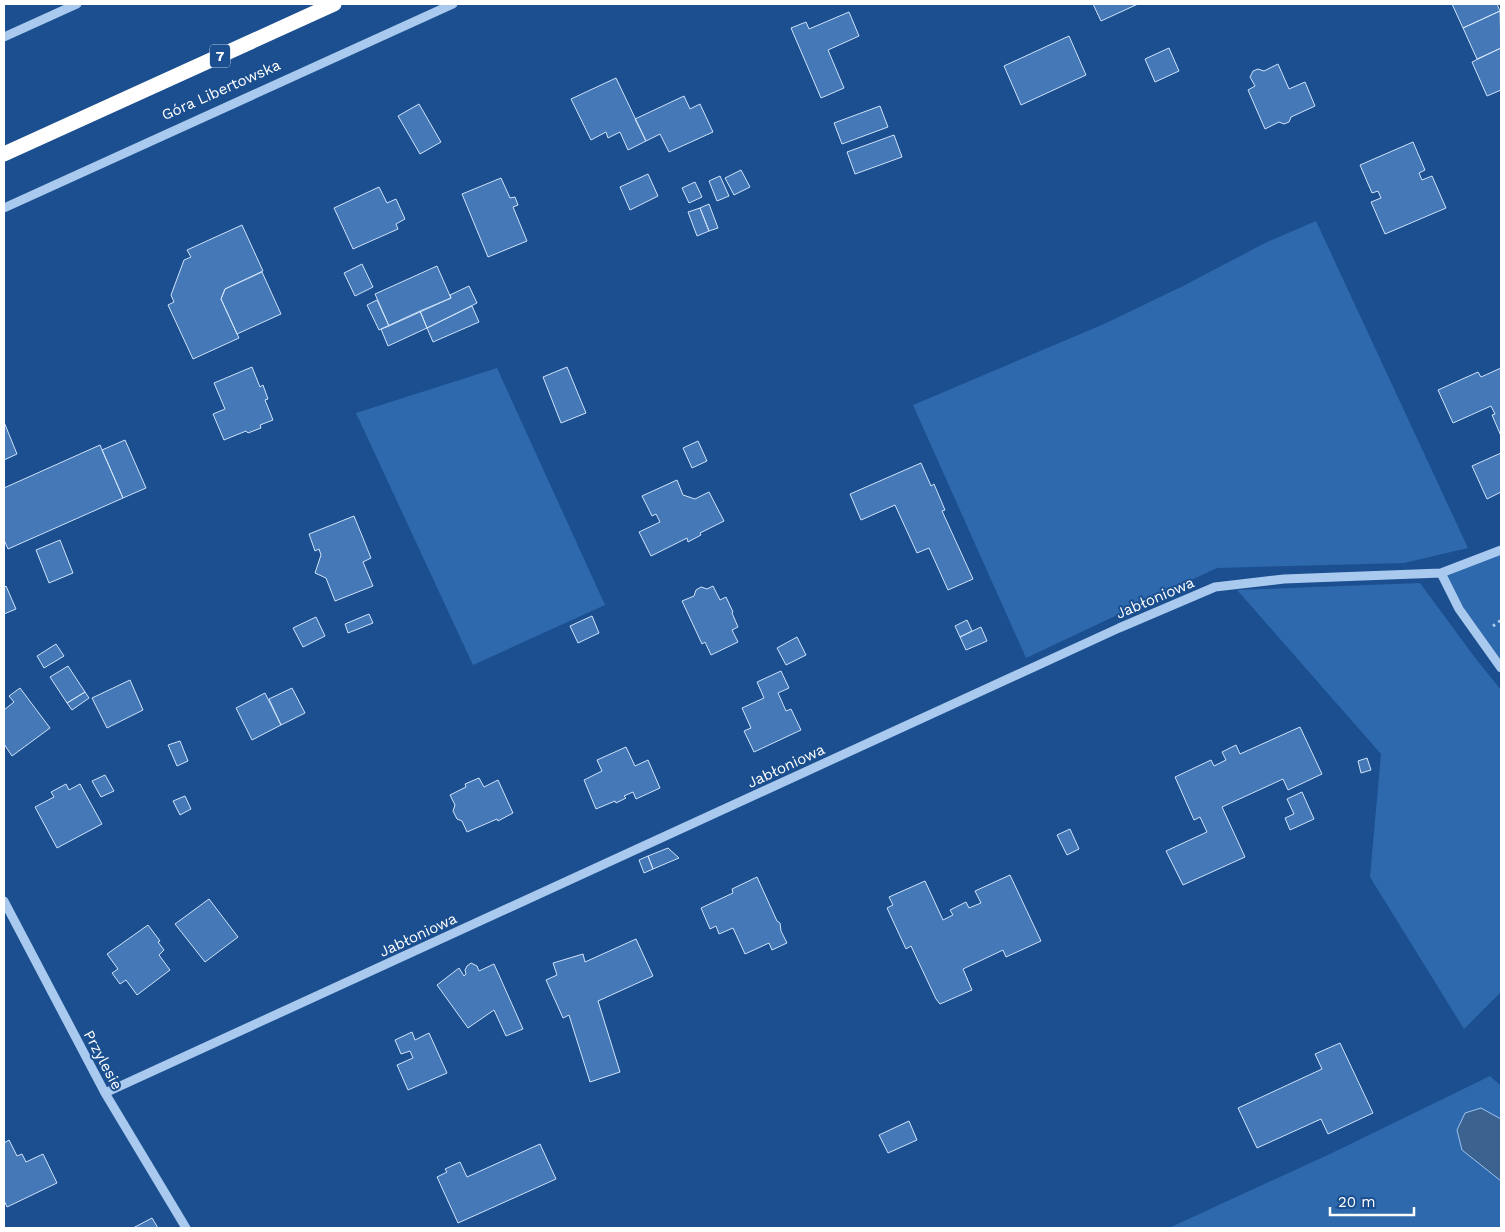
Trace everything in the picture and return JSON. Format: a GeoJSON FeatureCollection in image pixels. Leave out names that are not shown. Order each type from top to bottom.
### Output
{"type":"FeatureCollection","features":[{"type":"Feature","properties":{"kind":"highway","name":"Góra Libertowska"},"geometry":{"type":"LineString","coordinates":[[4,154],[334,4]]}},
{"type":"Feature","properties":{"kind":"street"},"geometry":{"type":"LineString","coordinates":[[4,37],[77,4]]}},
{"type":"Feature","properties":{"kind":"street","name":"Góra Libertowska"},"geometry":{"type":"LineString","coordinates":[[4,208],[453,4]]}},
{"type":"Feature","properties":{"kind":"street","name":"Jabłoniowa"},"geometry":{"type":"LineString","coordinates":[[105,1093],[1119,628],[1216,587],[1284,578],[1441,573],[1501,550]]}},
{"type":"Feature","properties":{"kind":"street"},"geometry":{"type":"LineString","coordinates":[[1441,573],[1459,609],[1501,668]]}},
{"type":"Feature","properties":{"kind":"street","name":"Przylesie"},"geometry":{"type":"LineString","coordinates":[[4,901],[105,1093],[186,1228]]}},
{"type":"Feature","properties":{"kind":"shaded area"},"geometry":{"type":"Polygon","coordinates":[[[1316,221],[1468,548],[1404,563],[1217,568],[1026,658],[913,405],[1104,324],[1183,286],[1267,242],[1316,221]]]}},
{"type":"Feature","properties":{"kind":"shaded area"},"geometry":{"type":"Polygon","coordinates":[[[497,368],[605,605],[473,665],[356,413],[497,368]]]}},
{"type":"Feature","properties":{"kind":"shaded area"},"geometry":{"type":"Polygon","coordinates":[[[1501,550],[1501,668],[1441,573],[1501,550]]]}},
{"type":"Feature","properties":{"kind":"shaded area"},"geometry":{"type":"Polygon","coordinates":[[[1420,583],[1501,690],[1501,992],[1464,1029],[1370,877],[1381,754],[1237,590],[1420,583]]]}},
{"type":"Feature","properties":{"kind":"shaded area"},"geometry":{"type":"Polygon","coordinates":[[[1490,1076],[1501,1086],[1501,1228],[1169,1228],[1332,1153],[1490,1076]]]}},
{"type":"Feature","properties":{"kind":"shaded area"},"geometry":{"type":"Polygon","coordinates":[[[1481,1108],[1501,1119],[1501,1181],[1462,1150],[1457,1130],[1465,1113],[1481,1108]]]}},
{"type":"Feature","properties":{"kind":"building"},"geometry":{"type":"Polygon","coordinates":[[[1093,4],[1138,4],[1101,21],[1093,4]]]}},
{"type":"Feature","properties":{"kind":"building"},"geometry":{"type":"Polygon","coordinates":[[[1452,4],[1497,4],[1500,11],[1463,28],[1452,4]]]}},
{"type":"Feature","properties":{"kind":"building"},"geometry":{"type":"Polygon","coordinates":[[[1500,11],[1501,48],[1477,59],[1463,28],[1500,11]]]}},
{"type":"Feature","properties":{"kind":"building"},"geometry":{"type":"Polygon","coordinates":[[[849,12],[859,36],[828,50],[844,88],[821,98],[791,28],[806,22],[809,29],[849,12]]]}},
{"type":"Feature","properties":{"kind":"building"},"geometry":{"type":"Polygon","coordinates":[[[1069,36],[1086,75],[1021,105],[1004,66],[1069,36]]]}},
{"type":"Feature","properties":{"kind":"building"},"geometry":{"type":"Polygon","coordinates":[[[1169,48],[1179,71],[1155,82],[1145,59],[1169,48]]]}},
{"type":"Feature","properties":{"kind":"building"},"geometry":{"type":"Polygon","coordinates":[[[1501,48],[1501,90],[1487,96],[1472,62],[1501,48]]]}},
{"type":"Feature","properties":{"kind":"building"},"geometry":{"type":"Polygon","coordinates":[[[1278,64],[1289,89],[1305,82],[1315,106],[1291,117],[1289,122],[1284,124],[1279,122],[1265,129],[1248,90],[1255,86],[1250,77],[1253,71],[1258,69],[1264,71],[1278,64]]]}},
{"type":"Feature","properties":{"kind":"building"},"geometry":{"type":"Polygon","coordinates":[[[616,78],[646,141],[628,150],[620,132],[608,138],[606,132],[591,140],[571,99],[616,78]]]}},
{"type":"Feature","properties":{"kind":"building"},"geometry":{"type":"Polygon","coordinates":[[[684,96],[690,109],[700,104],[713,132],[669,152],[660,134],[646,141],[635,119],[684,96]]]}},
{"type":"Feature","properties":{"kind":"building"},"geometry":{"type":"Polygon","coordinates":[[[419,104],[441,142],[420,154],[398,116],[419,104]]]}},
{"type":"Feature","properties":{"kind":"building"},"geometry":{"type":"Polygon","coordinates":[[[880,106],[888,127],[842,144],[834,123],[880,106]]]}},
{"type":"Feature","properties":{"kind":"building"},"geometry":{"type":"Polygon","coordinates":[[[894,135],[902,157],[855,174],[847,152],[894,135]]]}},
{"type":"Feature","properties":{"kind":"building"},"geometry":{"type":"Polygon","coordinates":[[[1413,142],[1425,170],[1419,173],[1422,180],[1432,176],[1446,208],[1385,234],[1371,202],[1381,198],[1378,191],[1372,193],[1360,165],[1413,142]]]}},
{"type":"Feature","properties":{"kind":"building"},"geometry":{"type":"Polygon","coordinates":[[[741,170],[750,187],[734,195],[725,178],[741,170]]]}},
{"type":"Feature","properties":{"kind":"building"},"geometry":{"type":"Polygon","coordinates":[[[648,174],[658,196],[630,210],[620,187],[648,174]]]}},
{"type":"Feature","properties":{"kind":"building"},"geometry":{"type":"Polygon","coordinates":[[[720,176],[729,196],[717,201],[709,181],[720,176]]]}},
{"type":"Feature","properties":{"kind":"building"},"geometry":{"type":"Polygon","coordinates":[[[501,178],[510,198],[515,197],[518,205],[513,207],[527,241],[488,257],[462,194],[501,178]]]}},
{"type":"Feature","properties":{"kind":"building"},"geometry":{"type":"Polygon","coordinates":[[[695,182],[702,197],[689,203],[682,188],[695,182]]]}},
{"type":"Feature","properties":{"kind":"building"},"geometry":{"type":"Polygon","coordinates":[[[379,187],[387,203],[396,199],[405,219],[396,224],[398,229],[353,249],[334,208],[379,187]]]}},
{"type":"Feature","properties":{"kind":"building"},"geometry":{"type":"Polygon","coordinates":[[[709,204],[718,228],[709,231],[700,208],[709,204]]]}},
{"type":"Feature","properties":{"kind":"building"},"geometry":{"type":"Polygon","coordinates":[[[700,208],[709,231],[697,236],[688,212],[700,208]]]}},
{"type":"Feature","properties":{"kind":"building"},"geometry":{"type":"Polygon","coordinates":[[[242,225],[263,271],[225,289],[221,299],[239,338],[193,359],[168,305],[174,302],[171,295],[184,260],[191,257],[187,250],[242,225]]]}},
{"type":"Feature","properties":{"kind":"building"},"geometry":{"type":"Polygon","coordinates":[[[362,264],[373,287],[355,296],[344,273],[362,264]]]}},
{"type":"Feature","properties":{"kind":"building"},"geometry":{"type":"Polygon","coordinates":[[[437,266],[451,298],[389,326],[375,294],[437,266]]]}},
{"type":"Feature","properties":{"kind":"building"},"geometry":{"type":"Polygon","coordinates":[[[262,272],[281,314],[237,334],[221,299],[225,289],[262,272]]]}},
{"type":"Feature","properties":{"kind":"building"},"geometry":{"type":"Polygon","coordinates":[[[469,286],[477,303],[427,328],[420,311],[451,298],[450,295],[469,286]]]}},
{"type":"Feature","properties":{"kind":"building"},"geometry":{"type":"Polygon","coordinates":[[[377,300],[389,326],[379,330],[367,305],[377,300]]]}},
{"type":"Feature","properties":{"kind":"building"},"geometry":{"type":"Polygon","coordinates":[[[472,306],[479,322],[433,342],[427,328],[472,306]]]}},
{"type":"Feature","properties":{"kind":"building"},"geometry":{"type":"Polygon","coordinates":[[[420,311],[427,328],[388,346],[381,329],[420,311]]]}},
{"type":"Feature","properties":{"kind":"building"},"geometry":{"type":"Polygon","coordinates":[[[252,367],[260,387],[263,385],[268,399],[265,400],[273,420],[260,425],[261,428],[248,433],[246,431],[224,440],[213,414],[225,409],[214,383],[252,367]]]}},
{"type":"Feature","properties":{"kind":"building"},"geometry":{"type":"Polygon","coordinates":[[[567,367],[586,413],[561,423],[543,377],[567,367]]]}},
{"type":"Feature","properties":{"kind":"building"},"geometry":{"type":"Polygon","coordinates":[[[1501,368],[1501,436],[1492,415],[1495,414],[1491,406],[1453,423],[1438,390],[1478,372],[1481,377],[1501,368]]]}},
{"type":"Feature","properties":{"kind":"building"},"geometry":{"type":"Polygon","coordinates":[[[4,422],[17,454],[4,460],[4,422]]]}},
{"type":"Feature","properties":{"kind":"building"},"geometry":{"type":"Polygon","coordinates":[[[125,440],[146,488],[123,498],[102,450],[125,440]]]}},
{"type":"Feature","properties":{"kind":"building"},"geometry":{"type":"Polygon","coordinates":[[[698,441],[707,461],[692,468],[683,448],[698,441]]]}},
{"type":"Feature","properties":{"kind":"building"},"geometry":{"type":"Polygon","coordinates":[[[100,445],[123,498],[8,549],[4,540],[4,488],[100,445]]]}},
{"type":"Feature","properties":{"kind":"building"},"geometry":{"type":"Polygon","coordinates":[[[1501,453],[1501,492],[1487,499],[1472,466],[1501,453]]]}},
{"type":"Feature","properties":{"kind":"building"},"geometry":{"type":"Polygon","coordinates":[[[921,463],[931,486],[934,484],[945,510],[942,511],[973,579],[948,590],[929,548],[917,553],[895,505],[861,520],[850,494],[921,463]]]}},
{"type":"Feature","properties":{"kind":"building"},"geometry":{"type":"Polygon","coordinates":[[[677,480],[683,495],[695,499],[709,492],[724,521],[700,533],[701,535],[688,542],[687,538],[651,556],[639,532],[660,522],[656,514],[652,516],[642,496],[677,480]]]}},
{"type":"Feature","properties":{"kind":"building"},"geometry":{"type":"Polygon","coordinates":[[[354,516],[371,558],[363,562],[373,586],[335,601],[326,578],[315,573],[321,555],[319,549],[315,551],[309,534],[354,516]]]}},
{"type":"Feature","properties":{"kind":"building"},"geometry":{"type":"Polygon","coordinates":[[[60,540],[73,573],[49,583],[36,550],[60,540]]]}},
{"type":"Feature","properties":{"kind":"building"},"geometry":{"type":"Polygon","coordinates":[[[6,586],[16,609],[4,614],[4,588],[6,586]]]}},
{"type":"Feature","properties":{"kind":"building"},"geometry":{"type":"Polygon","coordinates":[[[713,586],[720,600],[726,597],[733,612],[738,627],[732,630],[738,642],[711,655],[705,642],[702,644],[682,601],[694,596],[696,590],[701,587],[707,589],[713,586]]]}},
{"type":"Feature","properties":{"kind":"building"},"geometry":{"type":"Polygon","coordinates":[[[369,614],[373,623],[348,633],[345,624],[369,614]]]}},
{"type":"Feature","properties":{"kind":"building"},"geometry":{"type":"Polygon","coordinates":[[[592,616],[599,633],[578,643],[570,626],[592,616]]]}},
{"type":"Feature","properties":{"kind":"building"},"geometry":{"type":"Polygon","coordinates":[[[316,617],[325,636],[303,647],[293,628],[316,617]]]}},
{"type":"Feature","properties":{"kind":"building"},"geometry":{"type":"Polygon","coordinates":[[[967,620],[972,631],[960,637],[955,626],[967,620]]]}},
{"type":"Feature","properties":{"kind":"building"},"geometry":{"type":"Polygon","coordinates":[[[981,627],[987,641],[966,650],[960,637],[981,627]]]}},
{"type":"Feature","properties":{"kind":"building"},"geometry":{"type":"Polygon","coordinates":[[[797,637],[806,655],[786,665],[777,648],[797,637]]]}},
{"type":"Feature","properties":{"kind":"building"},"geometry":{"type":"Polygon","coordinates":[[[56,644],[64,656],[44,668],[37,656],[56,644]]]}},
{"type":"Feature","properties":{"kind":"building"},"geometry":{"type":"Polygon","coordinates":[[[68,666],[85,692],[67,703],[50,677],[68,666]]]}},
{"type":"Feature","properties":{"kind":"building"},"geometry":{"type":"Polygon","coordinates":[[[781,671],[789,688],[778,693],[786,711],[791,709],[801,730],[754,752],[744,731],[751,728],[742,708],[764,698],[757,682],[781,671]]]}},
{"type":"Feature","properties":{"kind":"building"},"geometry":{"type":"Polygon","coordinates":[[[130,680],[143,710],[107,728],[92,698],[130,680]]]}},
{"type":"Feature","properties":{"kind":"building"},"geometry":{"type":"Polygon","coordinates":[[[20,688],[50,728],[12,756],[4,744],[4,710],[14,702],[9,696],[20,688]]]}},
{"type":"Feature","properties":{"kind":"building"},"geometry":{"type":"Polygon","coordinates":[[[292,688],[305,713],[281,725],[269,699],[292,688]]]}},
{"type":"Feature","properties":{"kind":"building"},"geometry":{"type":"Polygon","coordinates":[[[85,692],[89,698],[72,710],[67,703],[85,692]]]}},
{"type":"Feature","properties":{"kind":"building"},"geometry":{"type":"Polygon","coordinates":[[[265,693],[281,725],[252,740],[236,708],[265,693]]]}},
{"type":"Feature","properties":{"kind":"building"},"geometry":{"type":"Polygon","coordinates":[[[1300,727],[1322,774],[1288,790],[1283,779],[1222,807],[1245,857],[1183,885],[1166,851],[1207,832],[1200,817],[1194,820],[1175,777],[1211,760],[1214,766],[1226,760],[1222,752],[1236,745],[1240,754],[1300,727]]]}},
{"type":"Feature","properties":{"kind":"building"},"geometry":{"type":"Polygon","coordinates":[[[180,741],[188,761],[177,766],[168,745],[180,741]]]}},
{"type":"Feature","properties":{"kind":"building"},"geometry":{"type":"Polygon","coordinates":[[[626,747],[635,766],[648,760],[660,788],[636,799],[633,792],[624,796],[626,798],[616,803],[615,801],[596,809],[584,780],[602,771],[597,760],[626,747]]]}},
{"type":"Feature","properties":{"kind":"building"},"geometry":{"type":"Polygon","coordinates":[[[1367,758],[1371,770],[1361,773],[1358,761],[1367,758]]]}},
{"type":"Feature","properties":{"kind":"building"},"geometry":{"type":"Polygon","coordinates":[[[105,775],[114,791],[101,797],[92,781],[105,775]]]}},
{"type":"Feature","properties":{"kind":"building"},"geometry":{"type":"Polygon","coordinates":[[[479,778],[484,787],[498,780],[513,813],[498,821],[497,819],[467,832],[462,821],[457,819],[453,811],[455,805],[450,795],[466,787],[465,784],[479,778]]]}},
{"type":"Feature","properties":{"kind":"building"},"geometry":{"type":"Polygon","coordinates":[[[66,784],[69,790],[80,784],[102,824],[57,848],[35,807],[54,797],[51,792],[66,784]]]}},
{"type":"Feature","properties":{"kind":"building"},"geometry":{"type":"Polygon","coordinates":[[[1302,792],[1314,819],[1290,830],[1285,818],[1294,814],[1287,799],[1302,792]]]}},
{"type":"Feature","properties":{"kind":"building"},"geometry":{"type":"Polygon","coordinates":[[[185,796],[191,809],[180,815],[173,801],[185,796]]]}},
{"type":"Feature","properties":{"kind":"building"},"geometry":{"type":"Polygon","coordinates":[[[1070,829],[1079,849],[1067,855],[1057,835],[1070,829]]]}},
{"type":"Feature","properties":{"kind":"building"},"geometry":{"type":"Polygon","coordinates":[[[668,848],[679,858],[653,869],[648,856],[668,848]]]}},
{"type":"Feature","properties":{"kind":"building"},"geometry":{"type":"Polygon","coordinates":[[[648,856],[653,869],[644,873],[639,860],[648,856]]]}},
{"type":"Feature","properties":{"kind":"building"},"geometry":{"type":"Polygon","coordinates":[[[1010,875],[1041,941],[1006,957],[1003,950],[963,969],[972,990],[940,1004],[911,946],[906,949],[887,908],[893,905],[889,897],[925,881],[943,920],[953,915],[950,910],[966,902],[969,908],[981,903],[975,891],[1010,875]]]}},
{"type":"Feature","properties":{"kind":"building"},"geometry":{"type":"Polygon","coordinates":[[[757,877],[777,921],[780,923],[781,931],[787,943],[772,950],[769,943],[745,954],[733,928],[719,934],[716,926],[710,929],[701,908],[733,893],[732,889],[757,877]]]}},
{"type":"Feature","properties":{"kind":"building"},"geometry":{"type":"Polygon","coordinates":[[[209,899],[238,937],[205,962],[175,924],[209,899]]]}},
{"type":"Feature","properties":{"kind":"building"},"geometry":{"type":"Polygon","coordinates":[[[148,925],[160,941],[158,942],[164,950],[159,955],[170,970],[137,995],[126,980],[120,984],[112,973],[118,969],[107,954],[148,925]]]}},
{"type":"Feature","properties":{"kind":"building"},"geometry":{"type":"Polygon","coordinates":[[[636,939],[653,976],[598,1001],[620,1072],[590,1082],[569,1015],[563,1018],[546,980],[557,975],[553,963],[583,954],[585,962],[636,939]]]}},
{"type":"Feature","properties":{"kind":"building"},"geometry":{"type":"Polygon","coordinates":[[[471,963],[477,966],[479,971],[494,964],[523,1029],[506,1036],[494,1010],[468,1028],[437,985],[459,968],[464,976],[467,966],[471,963]]]}},
{"type":"Feature","properties":{"kind":"building"},"geometry":{"type":"Polygon","coordinates":[[[412,1032],[415,1040],[429,1033],[447,1073],[408,1090],[397,1065],[413,1058],[410,1051],[401,1054],[395,1040],[412,1032]]]}},
{"type":"Feature","properties":{"kind":"building"},"geometry":{"type":"Polygon","coordinates":[[[1340,1043],[1373,1113],[1328,1134],[1321,1119],[1257,1148],[1238,1108],[1322,1069],[1315,1054],[1340,1043]]]}},
{"type":"Feature","properties":{"kind":"building"},"geometry":{"type":"Polygon","coordinates":[[[909,1121],[917,1140],[888,1153],[879,1135],[909,1121]]]}},
{"type":"Feature","properties":{"kind":"building"},"geometry":{"type":"Polygon","coordinates":[[[9,1140],[17,1156],[22,1154],[26,1162],[43,1154],[57,1183],[7,1207],[4,1200],[4,1143],[9,1140]]]}},
{"type":"Feature","properties":{"kind":"building"},"geometry":{"type":"Polygon","coordinates":[[[540,1144],[556,1179],[458,1223],[437,1177],[447,1172],[445,1169],[460,1162],[467,1177],[540,1144]]]}},
{"type":"Feature","properties":{"kind":"building"},"geometry":{"type":"Polygon","coordinates":[[[152,1218],[158,1228],[133,1228],[152,1218]]]}}]}
